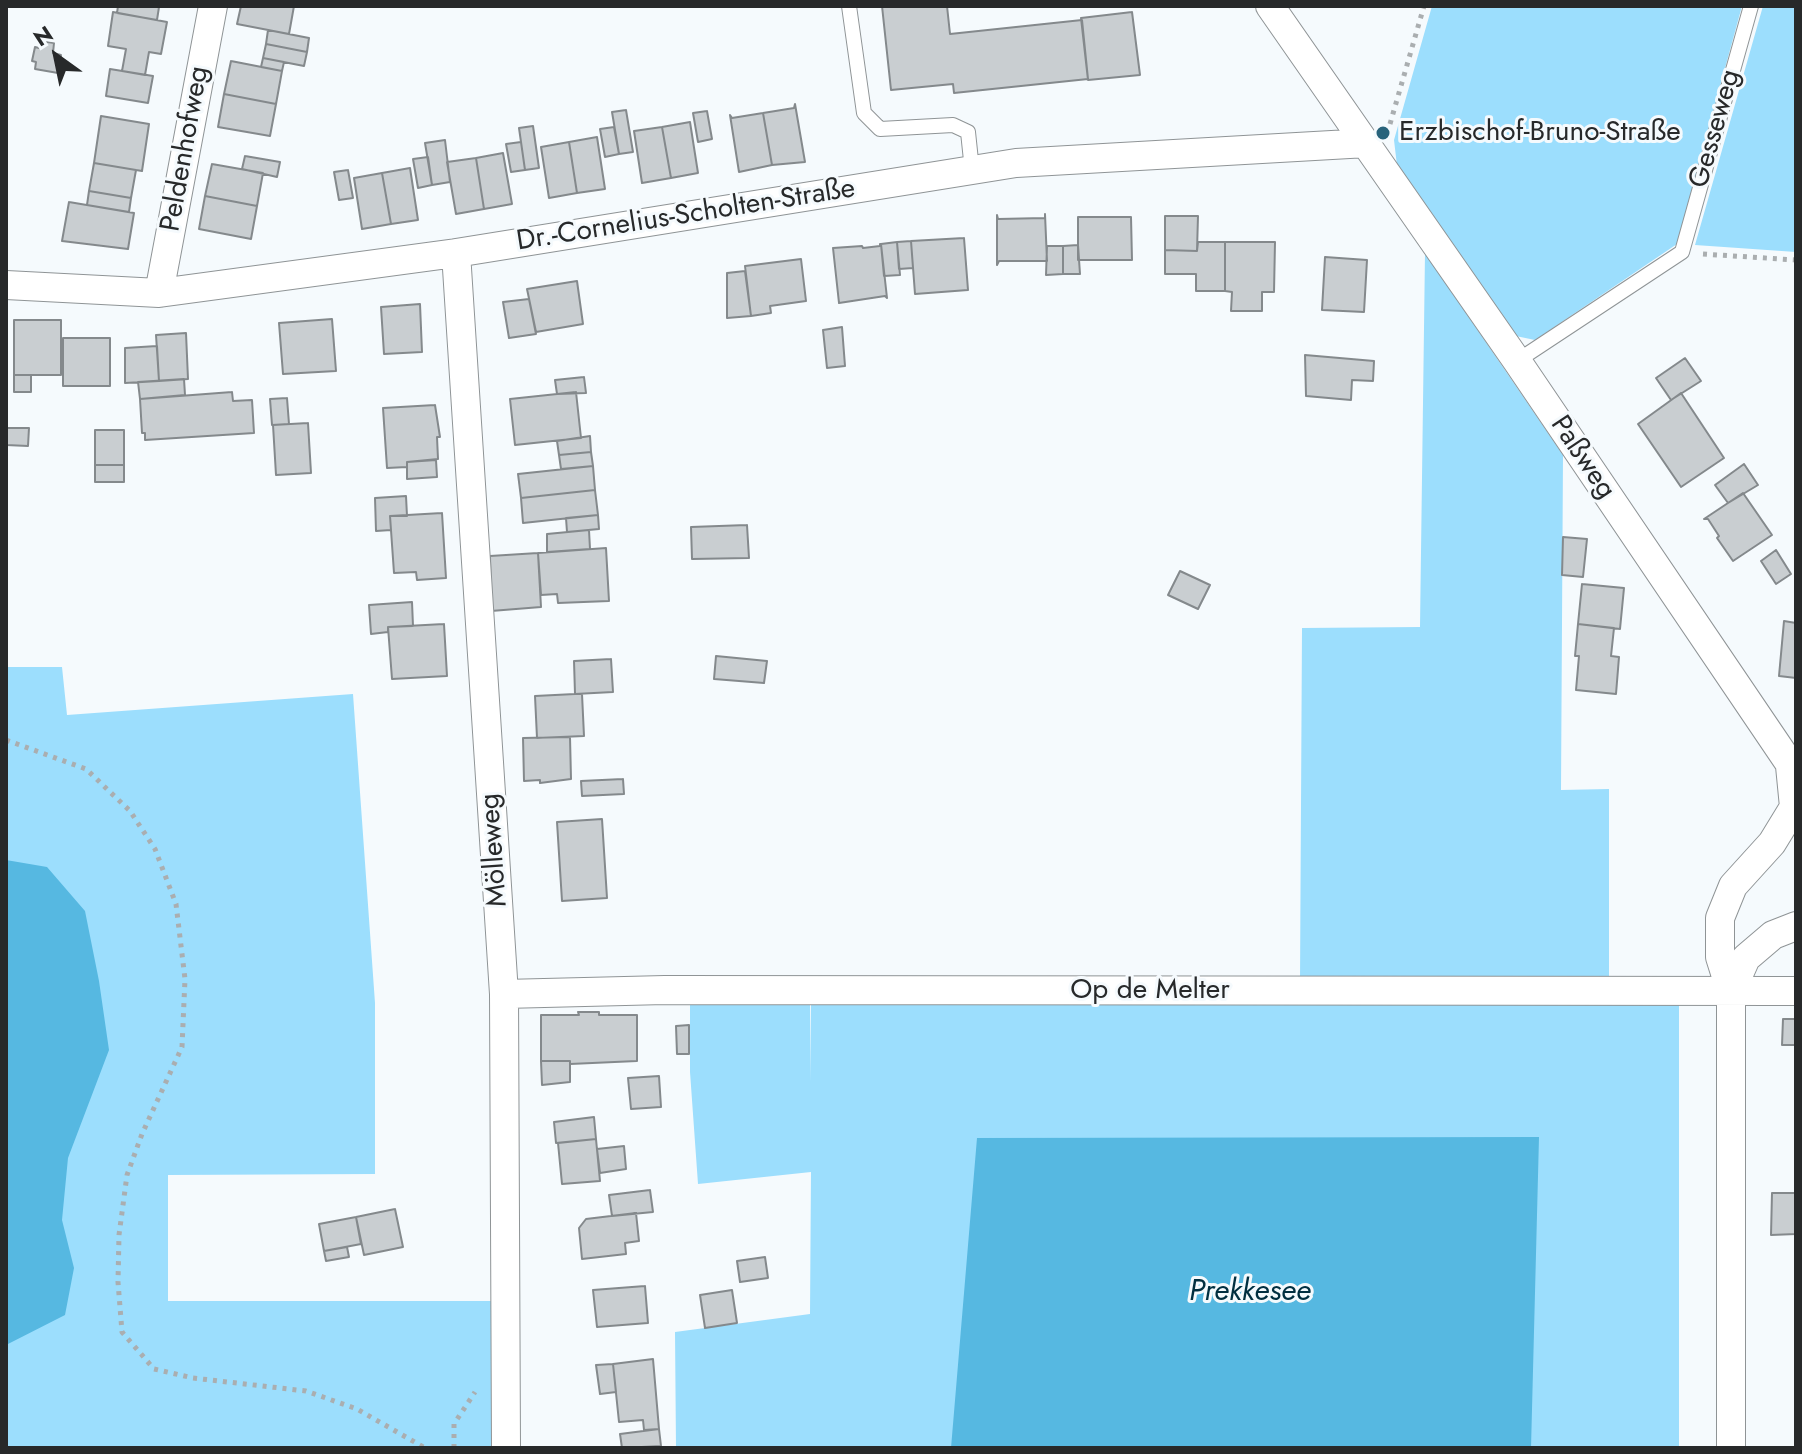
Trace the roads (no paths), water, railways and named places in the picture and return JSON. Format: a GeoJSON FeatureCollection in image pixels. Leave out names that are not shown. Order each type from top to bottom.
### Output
{"type":"FeatureCollection","features":[{"type":"Feature","properties":{"kind":"street","name":"Peldenhofweg"},"geometry":{"type":"LineString","coordinates":[[159,293],[213,6]]}},
{"type":"Feature","properties":{"kind":"street"},"geometry":{"type":"LineString","coordinates":[[1270,6],[1373,152]]}},
{"type":"Feature","properties":{"kind":"street","name":"Dr.-Cornelius-Scholten-Straße"},"geometry":{"type":"LineString","coordinates":[[6,285],[159,293],[456,253],[1016,163],[1373,152]]}},
{"type":"Feature","properties":{"kind":"street","name":"Paßweg"},"geometry":{"type":"LineString","coordinates":[[1373,152],[1793,770]]}},
{"type":"Feature","properties":{"kind":"street","name":"Mölleweg"},"geometry":{"type":"LineString","coordinates":[[456,253],[504,994],[506,1448]]}},
{"type":"Feature","properties":{"kind":"street"},"geometry":{"type":"LineString","coordinates":[[1731,1448],[1731,992],[1720,957],[1720,918],[1733,886],[1772,843],[1794,807],[1793,770]]}},
{"type":"Feature","properties":{"kind":"street"},"geometry":{"type":"LineString","coordinates":[[1731,992],[1746,958],[1773,935],[1796,926]]}},
{"type":"Feature","properties":{"kind":"street","name":"Op de Melter"},"geometry":{"type":"LineString","coordinates":[[504,994],[665,990],[1796,991]]}},
{"type":"Feature","properties":{"kind":"lane"},"geometry":{"type":"LineString","coordinates":[[849,6],[864,113],[880,129],[953,125],[968,132],[972,170]]}},
{"type":"Feature","properties":{"kind":"lane","name":"Gesseweg"},"geometry":{"type":"LineString","coordinates":[[1517,361],[1682,252],[1751,6]]}},
{"type":"Feature","properties":{"kind":"water"},"geometry":{"type":"Polygon","coordinates":[[[6,860],[47,867],[85,911],[109,1050],[68,1158],[62,1220],[74,1268],[65,1315],[6,1345],[6,860]]]}},
{"type":"Feature","properties":{"kind":"water","name":"Prekkesee"},"geometry":{"type":"Polygon","coordinates":[[[1539,1137],[1531,1448],[951,1448],[977,1138],[1539,1137]]]}},
{"type":"Feature","properties":{"kind":"place","name":"Erzbischof-Bruno-Straße"},"geometry":{"type":"Point","coordinates":[1383,133]}}]}
